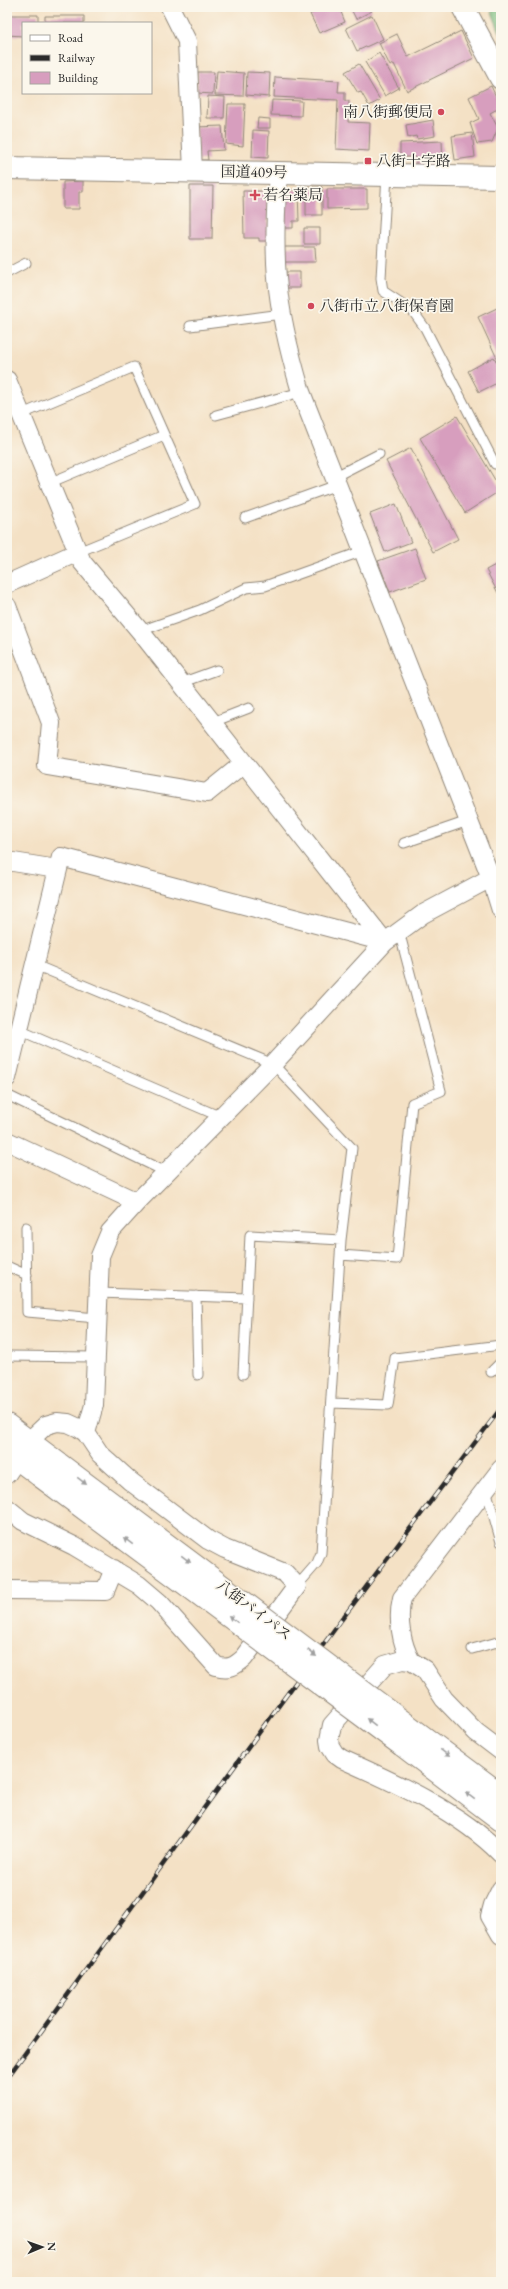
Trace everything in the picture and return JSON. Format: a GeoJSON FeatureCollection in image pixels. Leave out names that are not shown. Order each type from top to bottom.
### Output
{"type":"FeatureCollection","features":[{"type":"Feature","properties":{"kind":"main road"},"geometry":{"type":"LineString","coordinates":[[463,7],[501,78]]}},
{"type":"Feature","properties":{"kind":"main road","name":"国道409号"},"geometry":{"type":"LineString","coordinates":[[7,168],[501,177]]}},
{"type":"Feature","properties":{"kind":"main road","name":"八街バイパス"},"geometry":{"type":"LineString","coordinates":[[7,1425],[29,1441],[45,1466],[408,1737],[501,1795]]}},
{"type":"Feature","properties":{"kind":"main road","name":"八街バイパス"},"geometry":{"type":"LineString","coordinates":[[10,1461],[45,1466]]}},
{"type":"Feature","properties":{"kind":"main road","name":"八街バイパス"},"geometry":{"type":"LineString","coordinates":[[408,1737],[501,1820]]}},
{"type":"Feature","properties":{"kind":"street"},"geometry":{"type":"LineString","coordinates":[[170,7],[187,41],[193,171]]}},
{"type":"Feature","properties":{"kind":"street"},"geometry":{"type":"LineString","coordinates":[[278,172],[275,241],[277,279],[290,354],[301,392],[468,821],[496,875],[501,910]]}},
{"type":"Feature","properties":{"kind":"street"},"geometry":{"type":"LineString","coordinates":[[7,380],[82,562],[213,722],[385,942]]}},
{"type":"Feature","properties":{"kind":"street"},"geometry":{"type":"LineString","coordinates":[[7,584],[78,552]]}},
{"type":"Feature","properties":{"kind":"street"},"geometry":{"type":"LineString","coordinates":[[7,606],[51,723],[47,766],[207,793],[244,763]]}},
{"type":"Feature","properties":{"kind":"street"},"geometry":{"type":"LineString","coordinates":[[7,1078],[61,857],[385,942]]}},
{"type":"Feature","properties":{"kind":"street"},"geometry":{"type":"LineString","coordinates":[[7,861],[57,869]]}},
{"type":"Feature","properties":{"kind":"street"},"geometry":{"type":"LineString","coordinates":[[86,1434],[94,1405],[100,1256],[104,1243],[110,1232],[166,1172],[273,1064],[385,942],[423,914],[496,875]]}},
{"type":"Feature","properties":{"kind":"street"},"geometry":{"type":"LineString","coordinates":[[7,1141],[137,1202]]}},
{"type":"Feature","properties":{"kind":"street"},"geometry":{"type":"LineString","coordinates":[[7,1508],[23,1521],[68,1542],[114,1569],[159,1602],[206,1657],[216,1666],[226,1669],[236,1665],[244,1658],[297,1586],[285,1574],[224,1549],[208,1540],[130,1481],[100,1454],[86,1434],[68,1423],[57,1422],[46,1425],[29,1441]]}},
{"type":"Feature","properties":{"kind":"street"},"geometry":{"type":"LineString","coordinates":[[501,1469],[402,1598],[399,1617],[406,1652],[411,1661],[425,1670],[444,1698],[476,1732],[501,1751]]}},
{"type":"Feature","properties":{"kind":"street"},"geometry":{"type":"LineString","coordinates":[[7,1590],[106,1591],[114,1569]]}},
{"type":"Feature","properties":{"kind":"street"},"geometry":{"type":"LineString","coordinates":[[411,1661],[393,1661],[385,1665],[332,1725],[328,1740],[330,1746],[335,1754],[342,1759],[424,1798],[472,1830],[501,1854]]}},
{"type":"Feature","properties":{"kind":"street"},"geometry":{"type":"LineString","coordinates":[[501,1889],[493,1905],[490,1916],[501,1934]]}},
{"type":"Feature","properties":{"kind":"lane"},"geometry":{"type":"LineString","coordinates":[[387,175],[381,278],[383,291],[412,310],[424,328],[495,464]]}},
{"type":"Feature","properties":{"kind":"lane"},"geometry":{"type":"LineString","coordinates":[[7,273],[26,263]]}},
{"type":"Feature","properties":{"kind":"lane"},"geometry":{"type":"LineString","coordinates":[[190,326],[282,314]]}},
{"type":"Feature","properties":{"kind":"lane"},"geometry":{"type":"LineString","coordinates":[[22,414],[134,368],[195,504],[78,552]]}},
{"type":"Feature","properties":{"kind":"lane"},"geometry":{"type":"LineString","coordinates":[[216,415],[301,392]]}},
{"type":"Feature","properties":{"kind":"lane"},"geometry":{"type":"LineString","coordinates":[[50,483],[164,435]]}},
{"type":"Feature","properties":{"kind":"lane"},"geometry":{"type":"LineString","coordinates":[[245,518],[336,481],[379,454]]}},
{"type":"Feature","properties":{"kind":"lane"},"geometry":{"type":"LineString","coordinates":[[140,631],[200,610],[246,588],[265,586],[363,551]]}},
{"type":"Feature","properties":{"kind":"lane"},"geometry":{"type":"LineString","coordinates":[[181,683],[217,670]]}},
{"type":"Feature","properties":{"kind":"lane"},"geometry":{"type":"LineString","coordinates":[[213,722],[249,708]]}},
{"type":"Feature","properties":{"kind":"lane"},"geometry":{"type":"LineString","coordinates":[[404,843],[468,821]]}},
{"type":"Feature","properties":{"kind":"lane"},"geometry":{"type":"LineString","coordinates":[[340,1255],[397,1259],[412,1103],[440,1091],[399,931]]}},
{"type":"Feature","properties":{"kind":"lane"},"geometry":{"type":"LineString","coordinates":[[35,965],[273,1064],[352,1148],[340,1240],[321,1553],[317,1563],[297,1586]]}},
{"type":"Feature","properties":{"kind":"lane"},"geometry":{"type":"LineString","coordinates":[[19,1030],[221,1117]]}},
{"type":"Feature","properties":{"kind":"lane"},"geometry":{"type":"LineString","coordinates":[[7,1095],[166,1172]]}},
{"type":"Feature","properties":{"kind":"lane"},"geometry":{"type":"LineString","coordinates":[[26,1227],[27,1312],[97,1318]]}},
{"type":"Feature","properties":{"kind":"lane"},"geometry":{"type":"LineString","coordinates":[[243,1374],[250,1235],[340,1240]]}},
{"type":"Feature","properties":{"kind":"lane"},"geometry":{"type":"LineString","coordinates":[[7,1266],[27,1276]]}},
{"type":"Feature","properties":{"kind":"lane"},"geometry":{"type":"LineString","coordinates":[[98,1293],[247,1298]]}},
{"type":"Feature","properties":{"kind":"lane"},"geometry":{"type":"LineString","coordinates":[[196,1296],[198,1375]]}},
{"type":"Feature","properties":{"kind":"lane"},"geometry":{"type":"LineString","coordinates":[[331,1403],[388,1405],[395,1358],[501,1345]]}},
{"type":"Feature","properties":{"kind":"lane"},"geometry":{"type":"LineString","coordinates":[[7,1356],[96,1357]]}},
{"type":"Feature","properties":{"kind":"lane"},"geometry":{"type":"LineString","coordinates":[[491,1372],[501,1362]]}},
{"type":"Feature","properties":{"kind":"lane"},"geometry":{"type":"LineString","coordinates":[[486,1489],[500,1536]]}},
{"type":"Feature","properties":{"kind":"lane"},"geometry":{"type":"LineString","coordinates":[[472,1650],[501,1641]]}},
{"type":"Feature","properties":{"kind":"green space"},"geometry":{"type":"Polygon","coordinates":[[[490,7],[501,7],[501,35],[490,7]]]}},
{"type":"Feature","properties":{"kind":"building"},"geometry":{"type":"Polygon","coordinates":[[[328,7],[339,7],[345,22],[319,33],[310,14],[328,7]]]}},
{"type":"Feature","properties":{"kind":"building"},"geometry":{"type":"Polygon","coordinates":[[[355,7],[370,7],[372,11],[356,19],[351,9],[355,7]]]}},
{"type":"Feature","properties":{"kind":"building"},"geometry":{"type":"Polygon","coordinates":[[[7,15],[38,15],[38,22],[22,22],[22,36],[7,35],[7,15]]]}},
{"type":"Feature","properties":{"kind":"building"},"geometry":{"type":"Polygon","coordinates":[[[372,15],[383,39],[357,51],[346,28],[372,15]]]}},
{"type":"Feature","properties":{"kind":"building"},"geometry":{"type":"Polygon","coordinates":[[[45,16],[84,16],[84,22],[45,22],[45,16]]]}},
{"type":"Feature","properties":{"kind":"building"},"geometry":{"type":"Polygon","coordinates":[[[461,31],[474,58],[407,91],[394,64],[390,66],[379,43],[397,34],[408,57],[461,31]]]}},
{"type":"Feature","properties":{"kind":"building"},"geometry":{"type":"Polygon","coordinates":[[[379,53],[399,88],[385,96],[365,62],[379,53]]]}},
{"type":"Feature","properties":{"kind":"building"},"geometry":{"type":"Polygon","coordinates":[[[359,64],[380,100],[369,106],[361,92],[358,93],[345,72],[359,64]]]}},
{"type":"Feature","properties":{"kind":"building"},"geometry":{"type":"Polygon","coordinates":[[[217,71],[244,73],[243,96],[215,95],[217,71]]]}},
{"type":"Feature","properties":{"kind":"building"},"geometry":{"type":"Polygon","coordinates":[[[198,72],[214,72],[213,94],[197,93],[198,72]]]}},
{"type":"Feature","properties":{"kind":"building"},"geometry":{"type":"Polygon","coordinates":[[[247,72],[270,73],[269,97],[246,95],[247,72]]]}},
{"type":"Feature","properties":{"kind":"building"},"geometry":{"type":"Polygon","coordinates":[[[275,77],[339,81],[338,92],[345,92],[345,101],[349,101],[348,122],[370,123],[369,151],[336,149],[338,100],[274,97],[275,77]]]}},
{"type":"Feature","properties":{"kind":"building"},"geometry":{"type":"Polygon","coordinates":[[[491,86],[501,107],[490,113],[498,128],[492,142],[477,144],[470,123],[479,119],[469,97],[491,86]]]}},
{"type":"Feature","properties":{"kind":"building"},"geometry":{"type":"Polygon","coordinates":[[[208,96],[225,97],[224,118],[207,118],[208,96]]]}},
{"type":"Feature","properties":{"kind":"building"},"geometry":{"type":"Polygon","coordinates":[[[272,100],[302,101],[301,116],[271,115],[272,100]]]}},
{"type":"Feature","properties":{"kind":"building"},"geometry":{"type":"Polygon","coordinates":[[[228,104],[245,104],[243,146],[226,144],[228,104]]]}},
{"type":"Feature","properties":{"kind":"building"},"geometry":{"type":"Polygon","coordinates":[[[258,118],[270,119],[270,128],[257,128],[258,118]]]}},
{"type":"Feature","properties":{"kind":"building"},"geometry":{"type":"Polygon","coordinates":[[[433,120],[435,136],[417,139],[416,136],[408,138],[406,125],[433,120]]]}},
{"type":"Feature","properties":{"kind":"building"},"geometry":{"type":"Polygon","coordinates":[[[222,126],[224,150],[207,151],[208,160],[198,160],[196,127],[222,126]]]}},
{"type":"Feature","properties":{"kind":"building"},"geometry":{"type":"Polygon","coordinates":[[[253,130],[269,131],[268,158],[252,157],[253,130]]]}},
{"type":"Feature","properties":{"kind":"building"},"geometry":{"type":"Polygon","coordinates":[[[472,133],[475,157],[455,160],[452,136],[472,133]]]}},
{"type":"Feature","properties":{"kind":"building"},"geometry":{"type":"Polygon","coordinates":[[[442,141],[443,165],[416,167],[416,157],[400,157],[400,143],[442,141]]]}},
{"type":"Feature","properties":{"kind":"building"},"geometry":{"type":"Polygon","coordinates":[[[83,181],[83,192],[79,192],[79,209],[63,209],[63,182],[83,181]]]}},
{"type":"Feature","properties":{"kind":"building"},"geometry":{"type":"Polygon","coordinates":[[[190,186],[213,186],[212,239],[190,239],[190,186]]]}},
{"type":"Feature","properties":{"kind":"building"},"geometry":{"type":"Polygon","coordinates":[[[306,187],[322,187],[322,215],[306,215],[306,187]]]}},
{"type":"Feature","properties":{"kind":"building"},"geometry":{"type":"Polygon","coordinates":[[[327,189],[367,189],[367,208],[327,209],[327,189]]]}},
{"type":"Feature","properties":{"kind":"building"},"geometry":{"type":"Polygon","coordinates":[[[285,190],[298,190],[299,221],[293,221],[293,228],[282,228],[285,190]]]}},
{"type":"Feature","properties":{"kind":"building"},"geometry":{"type":"Polygon","coordinates":[[[243,191],[268,191],[268,241],[259,241],[259,238],[244,238],[243,191]]]}},
{"type":"Feature","properties":{"kind":"building"},"geometry":{"type":"Polygon","coordinates":[[[304,228],[320,228],[320,244],[304,244],[304,228]]]}},
{"type":"Feature","properties":{"kind":"building"},"geometry":{"type":"Polygon","coordinates":[[[283,247],[315,247],[316,262],[284,262],[283,247]]]}},
{"type":"Feature","properties":{"kind":"building"},"geometry":{"type":"Polygon","coordinates":[[[283,272],[300,272],[300,288],[283,288],[283,272]]]}},
{"type":"Feature","properties":{"kind":"building"},"geometry":{"type":"Polygon","coordinates":[[[497,308],[501,317],[501,367],[478,317],[497,308]]]}},
{"type":"Feature","properties":{"kind":"building"},"geometry":{"type":"Polygon","coordinates":[[[494,357],[501,370],[501,381],[479,392],[468,371],[494,357]]]}},
{"type":"Feature","properties":{"kind":"building"},"geometry":{"type":"Polygon","coordinates":[[[457,416],[501,490],[465,513],[420,438],[457,416]]]}},
{"type":"Feature","properties":{"kind":"building"},"geometry":{"type":"Polygon","coordinates":[[[411,448],[458,539],[433,552],[386,461],[411,448]]]}},
{"type":"Feature","properties":{"kind":"building"},"geometry":{"type":"Polygon","coordinates":[[[396,504],[411,542],[385,552],[370,514],[396,504]]]}},
{"type":"Feature","properties":{"kind":"building"},"geometry":{"type":"Polygon","coordinates":[[[415,548],[426,579],[390,592],[378,561],[415,548]]]}},
{"type":"Feature","properties":{"kind":"building"},"geometry":{"type":"Polygon","coordinates":[[[501,562],[501,591],[498,593],[486,570],[501,562]]]}},
{"type":"Feature","properties":{"kind":"railway"},"geometry":{"type":"LineString","coordinates":[[7,2078],[342,1619],[501,1408]]}},
{"type":"Feature","properties":{"kind":"place","name":"南八街郵便局"},"geometry":{"type":"Point","coordinates":[441,112]}},
{"type":"Feature","properties":{"kind":"place","name":"八街十字路"},"geometry":{"type":"Point","coordinates":[368,161]}},
{"type":"Feature","properties":{"kind":"place","name":"若名薬局"},"geometry":{"type":"Point","coordinates":[255,195]}},
{"type":"Feature","properties":{"kind":"place","name":"八街市立八街保育園"},"geometry":{"type":"Point","coordinates":[311,306]}}]}
